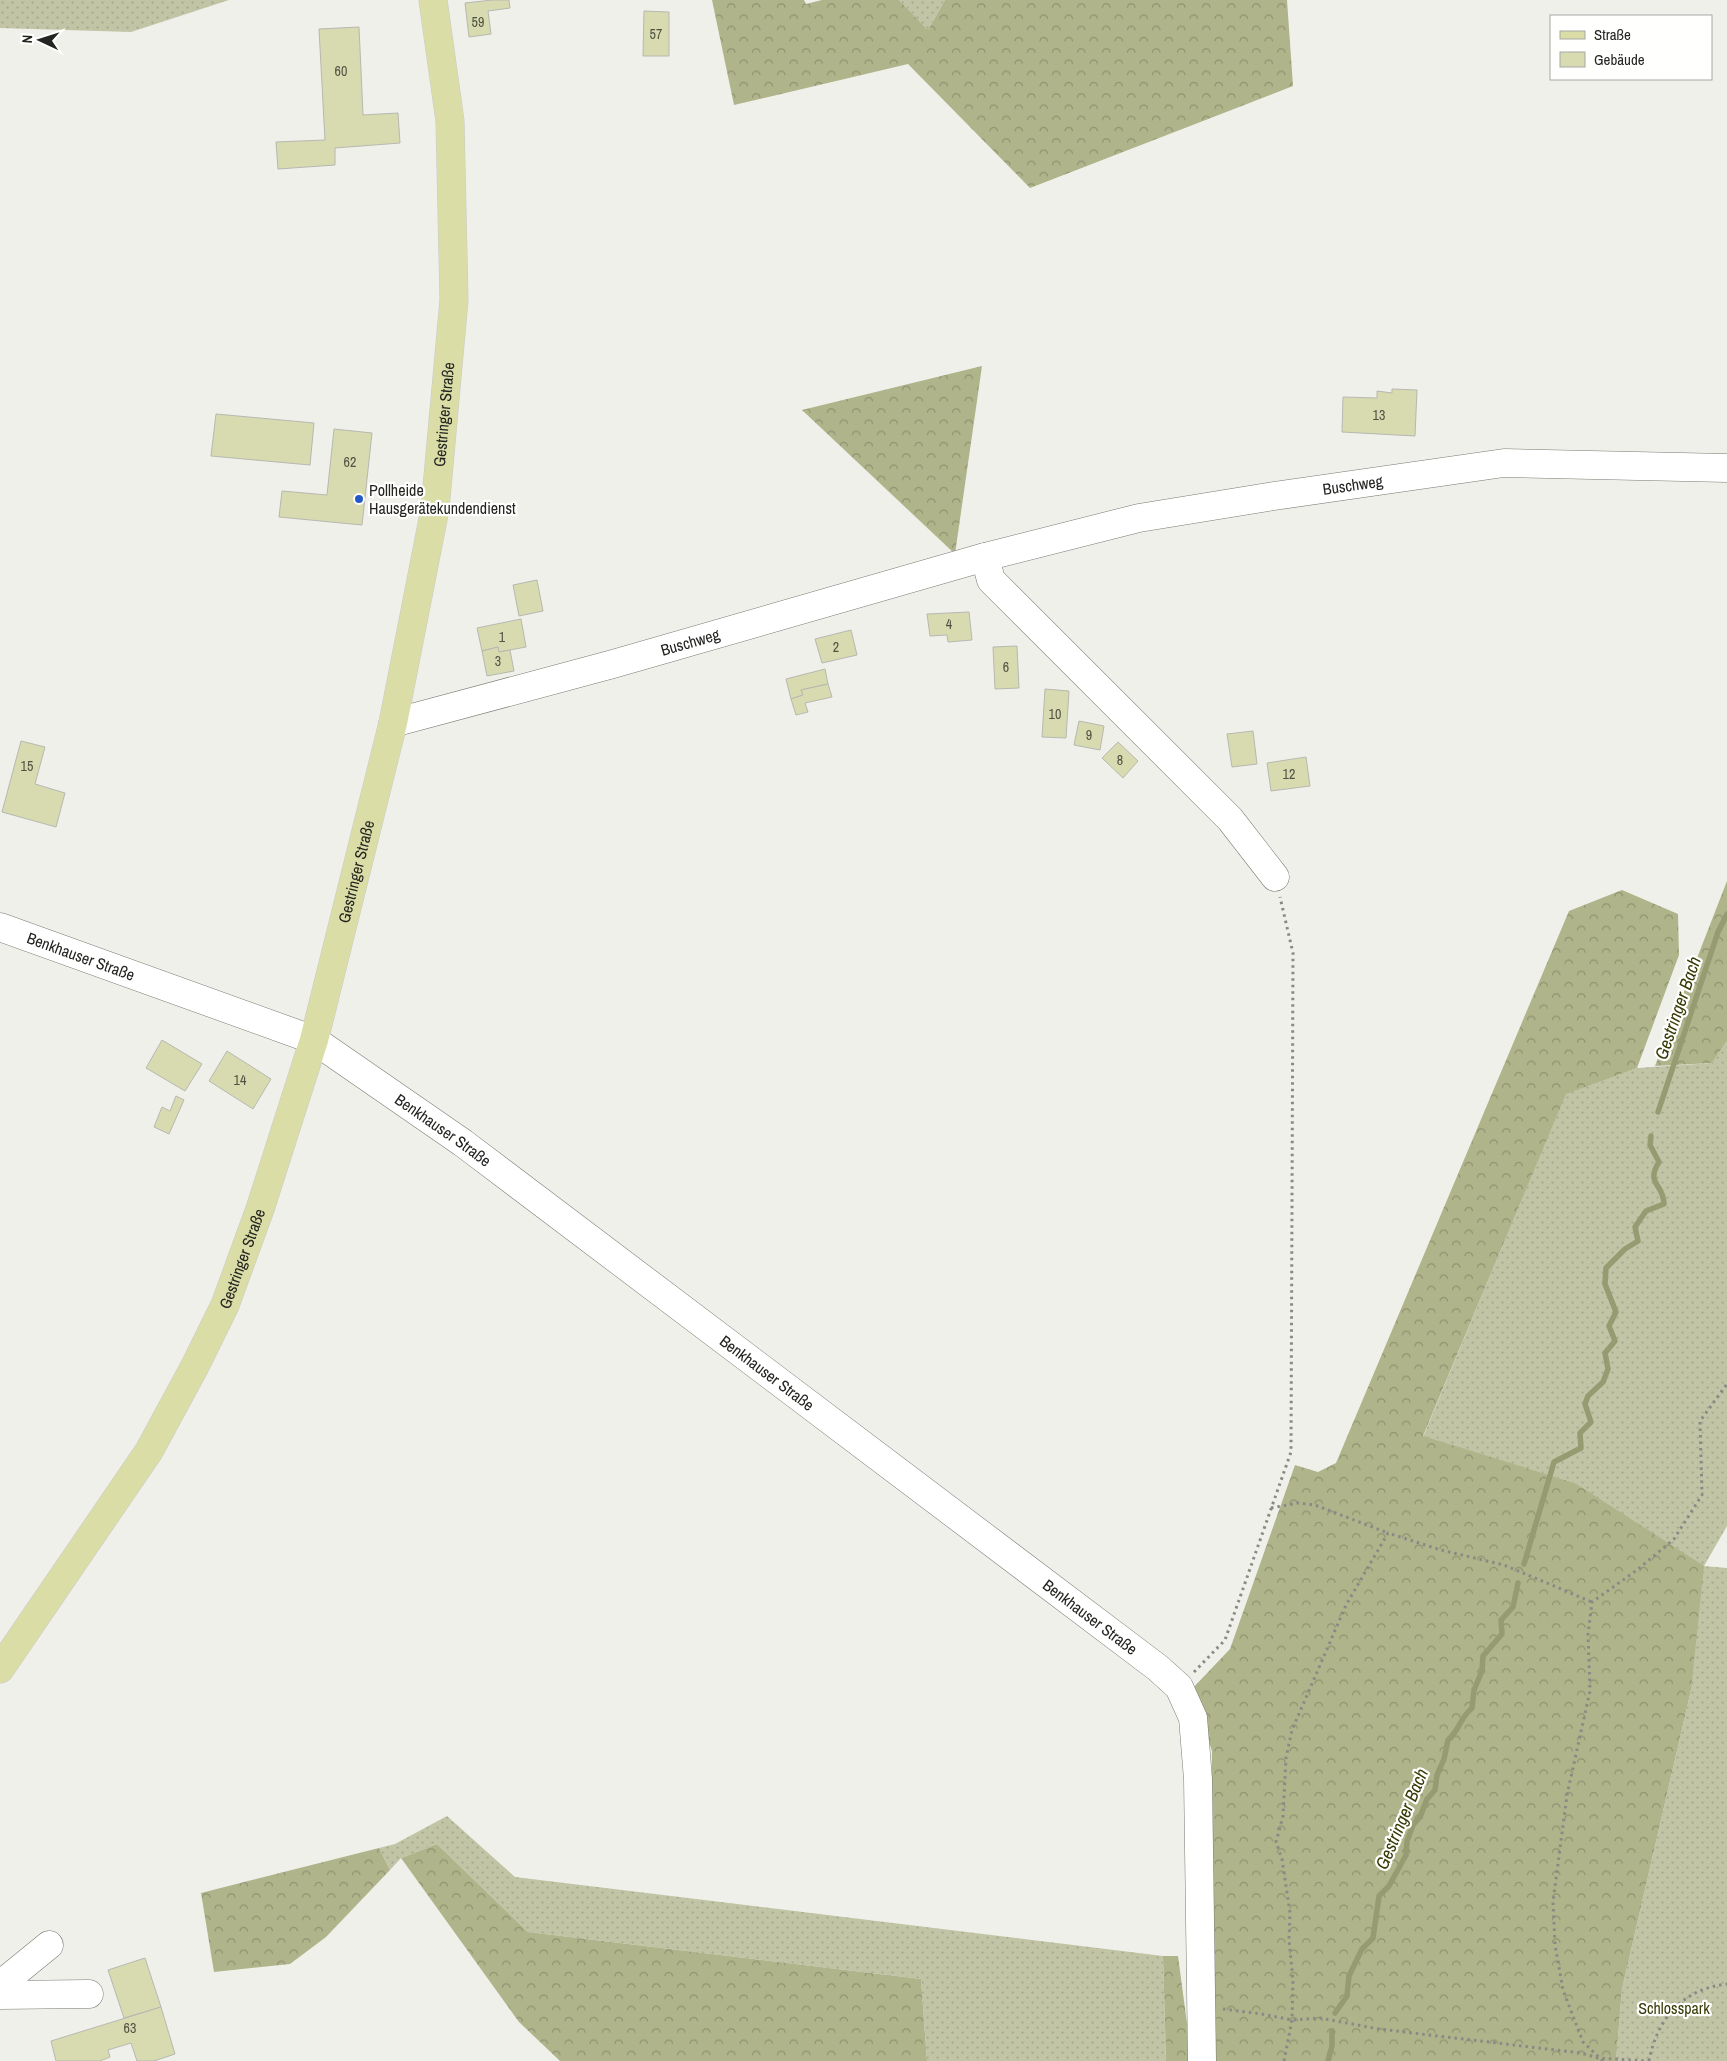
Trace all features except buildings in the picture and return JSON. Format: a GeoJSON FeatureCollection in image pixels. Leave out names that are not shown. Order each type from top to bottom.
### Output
{"type":"FeatureCollection","features":[{"type":"Feature","properties":{"kind":"main road","name":"Gestringer Straße"},"geometry":{"type":"LineString","coordinates":[[0,1669],[149,1451],[195,1366],[225,1305],[260,1210],[314,1040],[393,723],[435,510],[454,300],[450,121],[433,0]]}},
{"type":"Feature","properties":{"kind":"street","name":"Buschweg"},"geometry":{"type":"LineString","coordinates":[[393,723],[613,664],[985,557],[1139,518],[1274,496],[1504,463],[1727,468]]}},
{"type":"Feature","properties":{"kind":"street"},"geometry":{"type":"LineString","coordinates":[[985,557],[991,580],[1230,819],[1275,876]]}},
{"type":"Feature","properties":{"kind":"street","name":"Benkhauser Straße"},"geometry":{"type":"LineString","coordinates":[[0,927],[314,1040],[464,1144],[1158,1668],[1179,1687],[1193,1718],[1198,1779],[1202,2061]]}},
{"type":"Feature","properties":{"kind":"street"},"geometry":{"type":"LineString","coordinates":[[0,1985],[49,1945]]}},
{"type":"Feature","properties":{"kind":"street"},"geometry":{"type":"LineString","coordinates":[[0,1995],[89,1994]]}},
{"type":"Feature","properties":{"kind":"path"},"geometry":{"type":"LineString","coordinates":[[1179,1687],[1225,1640],[1291,1452],[1293,953],[1275,876]]}},
{"type":"Feature","properties":{"kind":"path"},"geometry":{"type":"LineString","coordinates":[[1603,2061],[1583,2042],[1563,1990],[1556,1945],[1553,1902],[1567,1795],[1590,1691],[1588,1634],[1592,1602],[1637,1570],[1674,1539],[1702,1495],[1700,1421],[1727,1384]]}},
{"type":"Feature","properties":{"kind":"path"},"geometry":{"type":"LineString","coordinates":[[1271,1508],[1298,1503],[1315,1505],[1388,1533],[1441,1550],[1504,1565],[1592,1602]]}},
{"type":"Feature","properties":{"kind":"path"},"geometry":{"type":"LineString","coordinates":[[1284,2061],[1292,2020],[1293,1981],[1289,1939],[1290,1913],[1282,1859],[1276,1842],[1283,1816],[1286,1758],[1292,1730],[1346,1605],[1388,1533]]}},
{"type":"Feature","properties":{"kind":"path"},"geometry":{"type":"LineString","coordinates":[[1200,2006],[1292,2020],[1320,2018],[1379,2029],[1581,2053],[1598,2058],[1649,2061],[1656,2031],[1680,2002],[1701,1991],[1727,1984]]}},
{"type":"Feature","properties":{"kind":"green space"},"geometry":{"type":"Polygon","coordinates":[[[0,0],[229,0],[131,32],[0,28],[0,0]]]}},
{"type":"Feature","properties":{"kind":"green space"},"geometry":{"type":"Polygon","coordinates":[[[712,0],[804,0],[806,4],[822,0],[899,0],[928,30],[945,0],[1287,0],[1293,86],[1030,188],[908,64],[734,105],[712,0]]]}},
{"type":"Feature","properties":{"kind":"green space"},"geometry":{"type":"Polygon","coordinates":[[[899,0],[945,0],[928,30],[899,0]]]}},
{"type":"Feature","properties":{"kind":"green space"},"geometry":{"type":"Polygon","coordinates":[[[982,366],[955,554],[802,410],[982,366]]]}},
{"type":"Feature","properties":{"kind":"green space"},"geometry":{"type":"Polygon","coordinates":[[[1727,881],[1727,1041],[1712,1063],[1655,1066],[1727,881]]]}},
{"type":"Feature","properties":{"kind":"green space"},"geometry":{"type":"Polygon","coordinates":[[[1622,890],[1678,914],[1679,955],[1637,1068],[1566,1094],[1423,1436],[1575,1483],[1704,1566],[1691,1690],[1622,1989],[1616,2061],[1215,2061],[1210,1936],[1212,1751],[1191,1690],[1230,1649],[1295,1465],[1318,1472],[1336,1463],[1569,911],[1622,890]]]}},
{"type":"Feature","properties":{"kind":"green space","name":"Schlosspark"},"geometry":{"type":"Polygon","coordinates":[[[1727,1041],[1727,1526],[1704,1566],[1727,1568],[1727,2061],[1616,2061],[1622,1989],[1691,1690],[1575,1483],[1423,1437],[1566,1093],[1637,1068],[1712,1063],[1727,1041]]]}},
{"type":"Feature","properties":{"kind":"green space"},"geometry":{"type":"Polygon","coordinates":[[[447,1816],[515,1877],[1163,1956],[1166,2061],[927,2061],[921,1979],[528,1932],[437,1844],[401,1858],[390,1870],[379,1848],[395,1844],[447,1816]]]}},
{"type":"Feature","properties":{"kind":"green space"},"geometry":{"type":"Polygon","coordinates":[[[437,1844],[528,1932],[921,1979],[927,2061],[560,2061],[519,2022],[401,1858],[437,1844]]]}},
{"type":"Feature","properties":{"kind":"green space"},"geometry":{"type":"Polygon","coordinates":[[[379,1848],[390,1870],[326,1937],[290,1964],[214,1972],[201,1893],[379,1848]]]}},
{"type":"Feature","properties":{"kind":"green space"},"geometry":{"type":"Polygon","coordinates":[[[1163,1956],[1178,1956],[1192,2061],[1166,2061],[1163,1956]]]}},
{"type":"Feature","properties":{"kind":"waterway","name":"Gestringer Bach"},"geometry":{"type":"LineString","coordinates":[[1658,1112],[1718,932],[1727,914]]}},
{"type":"Feature","properties":{"kind":"waterway","name":"Gestringer Bach"},"geometry":{"type":"LineString","coordinates":[[1524,1564],[1554,1462],[1581,1448],[1580,1433],[1591,1422],[1585,1404],[1588,1396],[1603,1382],[1608,1369],[1605,1353],[1615,1341],[1609,1326],[1616,1312],[1605,1284],[1606,1268],[1625,1249],[1638,1241],[1635,1227],[1646,1211],[1664,1204],[1661,1192],[1654,1180],[1655,1169],[1659,1162],[1650,1145],[1651,1136]]}},
{"type":"Feature","properties":{"kind":"waterway","name":"Gestringer Bach"},"geometry":{"type":"LineString","coordinates":[[1335,2013],[1347,1996],[1349,1976],[1362,1949],[1373,1938],[1379,1896],[1389,1886],[1406,1855],[1407,1841],[1413,1825],[1420,1817],[1427,1799],[1435,1790],[1437,1775],[1444,1759],[1448,1740],[1464,1716],[1472,1708],[1474,1690],[1482,1671],[1483,1656],[1502,1634],[1501,1620],[1513,1607],[1518,1583]]}},
{"type":"Feature","properties":{"kind":"waterway","name":"Gestringer Bach"},"geometry":{"type":"LineString","coordinates":[[1328,2061],[1332,2046],[1332,2031]]}},
{"type":"Feature","properties":{"kind":"place","name":"Pollheide Hausgerätekundendienst"},"geometry":{"type":"Point","coordinates":[359,499]}}]}
